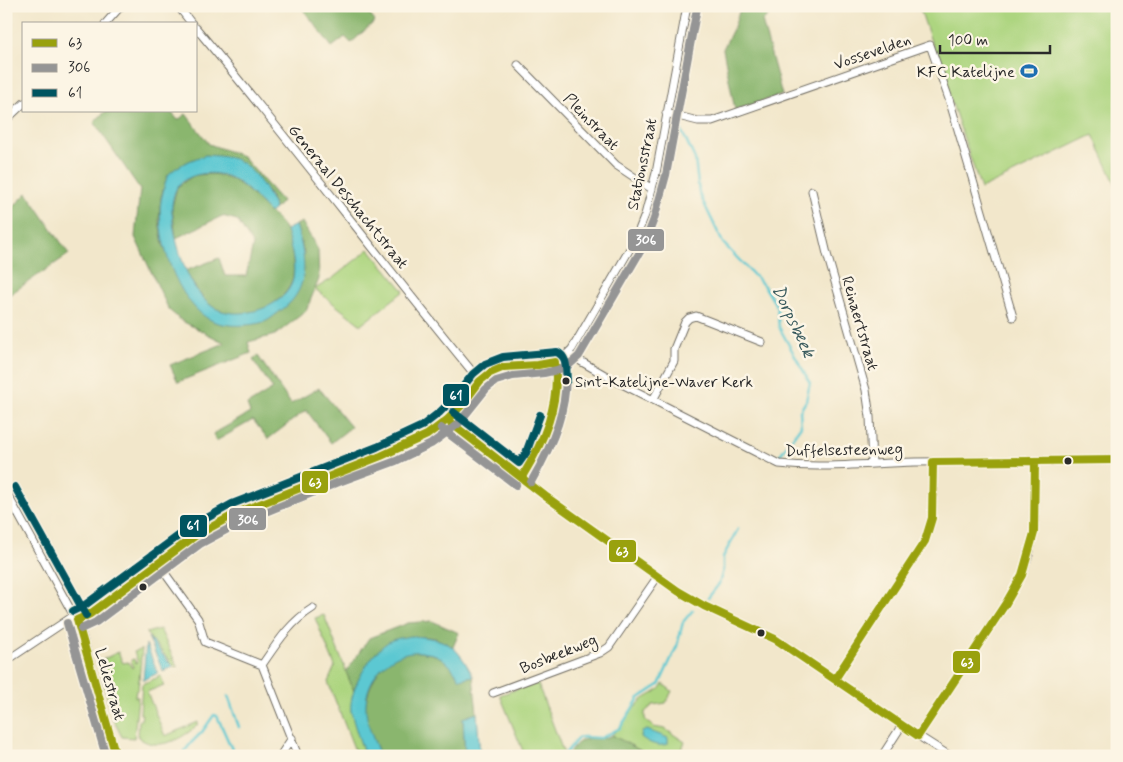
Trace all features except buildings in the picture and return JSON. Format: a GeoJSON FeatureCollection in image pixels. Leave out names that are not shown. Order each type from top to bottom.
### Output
{"type":"FeatureCollection","features":[{"type":"Feature","properties":{"kind":"street"},"geometry":{"type":"LineString","coordinates":[[107,22],[121,6]]}},
{"type":"Feature","properties":{"kind":"street"},"geometry":{"type":"LineString","coordinates":[[178,6],[190,22]]}},
{"type":"Feature","properties":{"kind":"street","name":"Stationsstraat"},"geometry":{"type":"LineString","coordinates":[[555,362],[568,354],[572,349],[635,240],[645,215],[652,189],[687,6]]}},
{"type":"Feature","properties":{"kind":"street","name":"Generaal Deschachtstraat"},"geometry":{"type":"LineString","coordinates":[[198,30],[480,381]]}},
{"type":"Feature","properties":{"kind":"street","name":"Vossevelden"},"geometry":{"type":"LineString","coordinates":[[666,113],[698,121],[712,121],[930,45],[949,99],[1013,317]]}},
{"type":"Feature","properties":{"kind":"street","name":"Pleinstraat"},"geometry":{"type":"LineString","coordinates":[[518,66],[616,165],[652,189]]}},
{"type":"Feature","properties":{"kind":"street"},"geometry":{"type":"LineString","coordinates":[[6,120],[22,105]]}},
{"type":"Feature","properties":{"kind":"street","name":"Reinaertstraat"},"geometry":{"type":"LineString","coordinates":[[812,191],[826,254],[866,390],[870,417],[872,464]]}},
{"type":"Feature","properties":{"kind":"street"},"geometry":{"type":"LineString","coordinates":[[653,400],[674,361],[674,349],[685,322],[689,318],[696,316],[762,342]]}},
{"type":"Feature","properties":{"kind":"street","name":"Duffelsesteenweg"},"geometry":{"type":"LineString","coordinates":[[568,354],[779,464],[798,466],[1117,460]]}},
{"type":"Feature","properties":{"kind":"street"},"geometry":{"type":"LineString","coordinates":[[6,661],[76,618],[90,614],[195,536],[229,517],[428,435],[462,405],[480,381],[490,373],[504,367],[555,362],[557,381],[555,399],[535,457],[522,477]]}},
{"type":"Feature","properties":{"kind":"street"},"geometry":{"type":"LineString","coordinates":[[447,420],[545,496],[678,591],[704,606],[775,639],[950,756]]}},
{"type":"Feature","properties":{"kind":"street"},"geometry":{"type":"LineString","coordinates":[[918,736],[1006,603],[1022,575],[1034,533],[1035,461]]}},
{"type":"Feature","properties":{"kind":"street"},"geometry":{"type":"LineString","coordinates":[[835,679],[925,541],[932,518],[933,462]]}},
{"type":"Feature","properties":{"kind":"street","name":"Leliestraat"},"geometry":{"type":"LineString","coordinates":[[6,492],[76,618],[116,756]]}},
{"type":"Feature","properties":{"kind":"street"},"geometry":{"type":"LineString","coordinates":[[158,565],[198,619],[205,642],[262,664],[298,756]]}},
{"type":"Feature","properties":{"kind":"street","name":"Bosbeekweg"},"geometry":{"type":"LineString","coordinates":[[493,693],[600,653],[608,647],[658,576]]}},
{"type":"Feature","properties":{"kind":"street"},"geometry":{"type":"LineString","coordinates":[[262,664],[285,632],[313,608]]}},
{"type":"Feature","properties":{"kind":"street"},"geometry":{"type":"LineString","coordinates":[[882,756],[902,725]]}},
{"type":"Feature","properties":{"kind":"street"},"geometry":{"type":"LineString","coordinates":[[280,756],[292,738]]}},
{"type":"Feature","properties":{"kind":"green space"},"geometry":{"type":"Polygon","coordinates":[[[301,6],[362,6],[375,21],[351,43],[345,37],[332,47],[301,6]]]}},
{"type":"Feature","properties":{"kind":"green space"},"geometry":{"type":"Polygon","coordinates":[[[741,6],[778,6],[762,21],[782,95],[735,110],[723,49],[734,27],[741,6]]]}},
{"type":"Feature","properties":{"kind":"green space","name":"KFC Katelijne"},"geometry":{"type":"Polygon","coordinates":[[[919,6],[1117,6],[1117,187],[1093,135],[981,189],[919,6]]]}},
{"type":"Feature","properties":{"kind":"green space"},"geometry":{"type":"Polygon","coordinates":[[[105,112],[171,112],[178,120],[186,114],[209,144],[242,156],[282,201],[275,209],[270,195],[238,161],[168,175],[161,197],[159,221],[163,245],[214,322],[290,303],[304,253],[296,225],[302,222],[318,250],[319,279],[306,311],[275,335],[248,342],[251,353],[178,382],[170,365],[225,343],[182,321],[169,310],[135,237],[140,189],[94,122],[105,112]]]}},
{"type":"Feature","properties":{"kind":"green space"},"geometry":{"type":"Polygon","coordinates":[[[214,174],[230,179],[242,186],[280,222],[287,232],[293,264],[292,281],[287,291],[269,306],[247,313],[223,312],[209,304],[185,271],[219,258],[225,276],[246,276],[253,245],[237,220],[222,216],[176,238],[172,207],[177,187],[194,175],[214,174]]]}},
{"type":"Feature","properties":{"kind":"green space"},"geometry":{"type":"Polygon","coordinates":[[[27,193],[69,254],[6,297],[6,214],[27,193]]]}},
{"type":"Feature","properties":{"kind":"green space"},"geometry":{"type":"Polygon","coordinates":[[[369,249],[404,291],[361,325],[315,289],[333,278],[369,249]]]}},
{"type":"Feature","properties":{"kind":"green space"},"geometry":{"type":"Polygon","coordinates":[[[258,356],[291,404],[319,388],[351,427],[331,443],[306,410],[268,439],[253,420],[216,441],[213,434],[250,413],[247,405],[273,389],[253,360],[258,356]]]}},
{"type":"Feature","properties":{"kind":"green space"},"geometry":{"type":"Polygon","coordinates":[[[324,615],[354,691],[351,710],[365,756],[357,756],[328,682],[335,666],[315,618],[324,615]]]}},
{"type":"Feature","properties":{"kind":"green space"},"geometry":{"type":"Polygon","coordinates":[[[432,621],[459,633],[453,647],[432,637],[407,637],[396,640],[386,645],[371,660],[354,691],[346,672],[369,638],[408,623],[432,621]]]}},
{"type":"Feature","properties":{"kind":"green space"},"geometry":{"type":"Polygon","coordinates":[[[160,629],[177,666],[177,667],[146,633],[160,629]]]}},
{"type":"Feature","properties":{"kind":"green space"},"geometry":{"type":"Polygon","coordinates":[[[142,649],[138,690],[136,690],[135,697],[138,697],[134,738],[122,737],[114,721],[98,662],[118,652],[123,663],[128,662],[132,668],[131,660],[134,659],[136,663],[138,662],[134,652],[142,649]]]}},
{"type":"Feature","properties":{"kind":"green space"},"geometry":{"type":"Polygon","coordinates":[[[410,651],[439,657],[449,664],[460,679],[473,676],[477,713],[463,718],[465,756],[380,756],[366,720],[365,712],[368,694],[375,677],[386,663],[394,657],[410,651]]]}},
{"type":"Feature","properties":{"kind":"green space"},"geometry":{"type":"Polygon","coordinates":[[[161,676],[164,685],[147,692],[165,736],[198,722],[198,724],[178,739],[161,744],[153,744],[145,742],[138,737],[139,720],[141,720],[142,714],[140,714],[142,684],[161,676]]]}},
{"type":"Feature","properties":{"kind":"green space"},"geometry":{"type":"Polygon","coordinates":[[[537,682],[564,754],[562,756],[525,756],[500,695],[537,682]]]}},
{"type":"Feature","properties":{"kind":"green space"},"geometry":{"type":"Polygon","coordinates":[[[663,684],[672,691],[666,703],[653,705],[645,712],[645,719],[653,727],[665,729],[685,742],[678,756],[650,756],[612,735],[637,705],[658,690],[663,684]]]}},
{"type":"Feature","properties":{"kind":"green space"},"geometry":{"type":"Polygon","coordinates":[[[612,735],[650,756],[567,756],[575,746],[585,739],[603,738],[612,735]]]}},
{"type":"Feature","properties":{"kind":"water"},"geometry":{"type":"Polygon","coordinates":[[[206,155],[222,156],[237,160],[243,164],[260,182],[275,209],[270,213],[242,185],[225,175],[210,173],[196,175],[183,181],[178,186],[173,198],[172,209],[173,224],[183,264],[196,289],[213,307],[235,313],[247,312],[260,310],[281,298],[289,289],[294,273],[292,254],[286,230],[296,225],[302,248],[304,270],[299,291],[283,309],[264,322],[246,325],[227,325],[215,322],[201,314],[189,301],[170,265],[164,245],[160,207],[166,180],[169,174],[177,167],[206,155]]]}},
{"type":"Feature","properties":{"kind":"water"},"geometry":{"type":"Polygon","coordinates":[[[411,636],[442,641],[449,645],[461,657],[473,676],[460,679],[447,662],[432,654],[410,652],[391,660],[376,674],[367,694],[366,711],[368,724],[380,756],[365,756],[351,711],[353,692],[370,660],[385,644],[392,640],[411,636]]]}},
{"type":"Feature","properties":{"kind":"water"},"geometry":{"type":"Polygon","coordinates":[[[148,637],[173,667],[163,671],[148,637]]]}},
{"type":"Feature","properties":{"kind":"water"},"geometry":{"type":"Polygon","coordinates":[[[146,644],[158,673],[143,680],[146,644]]]}},
{"type":"Feature","properties":{"kind":"water"},"geometry":{"type":"Polygon","coordinates":[[[477,713],[480,756],[465,756],[463,718],[477,713]]]}},
{"type":"Feature","properties":{"kind":"water"},"geometry":{"type":"Polygon","coordinates":[[[647,730],[668,738],[668,744],[657,745],[641,737],[642,732],[647,730]]]}},
{"type":"Feature","properties":{"kind":"waterway","name":"Dorpsbeek"},"geometry":{"type":"LineString","coordinates":[[678,123],[695,159],[699,193],[723,243],[765,287],[777,307],[779,327],[810,383],[806,401],[800,411],[801,426],[780,455]]}},
{"type":"Feature","properties":{"kind":"waterway","name":"Dorpsbeek"},"geometry":{"type":"LineString","coordinates":[[708,598],[719,584],[723,570],[723,557],[738,529]]}},
{"type":"Feature","properties":{"kind":"waterway","name":"Dorpsbeek"},"geometry":{"type":"LineString","coordinates":[[563,756],[578,738],[601,738],[620,728],[639,698],[659,685],[677,646],[683,622],[693,610]]}},
{"type":"Feature","properties":{"kind":"waterway"},"geometry":{"type":"LineString","coordinates":[[228,696],[239,727]]}},
{"type":"Feature","properties":{"kind":"waterway"},"geometry":{"type":"LineString","coordinates":[[181,756],[214,715],[217,716],[235,756]]}},
{"type":"Feature","properties":{"kind":"transit line","name":"306"},"geometry":{"type":"LineString","coordinates":[[81,629],[96,622],[200,544],[241,522],[396,461],[431,444],[458,424],[486,389],[496,381],[513,376],[557,370],[569,365],[579,356],[644,245],[654,219],[666,175],[697,8]]}},
{"type":"Feature","properties":{"kind":"transit line","name":"61"},"geometry":{"type":"LineString","coordinates":[[73,611],[85,605],[189,528],[232,504],[377,447],[422,426],[440,412],[473,374],[485,364],[503,357],[557,352],[565,360],[567,380]]}},
{"type":"Feature","properties":{"kind":"transit line","name":"306"},"geometry":{"type":"LineString","coordinates":[[531,482],[553,439],[558,424],[565,394],[565,361]]}},
{"type":"Feature","properties":{"kind":"transit line","name":"63"},"geometry":{"type":"LineString","coordinates":[[522,477],[537,450],[549,422],[555,393],[555,362]]}},
{"type":"Feature","properties":{"kind":"transit line","name":"63"},"geometry":{"type":"LineString","coordinates":[[77,620],[90,614],[195,536],[237,513],[381,456],[427,435],[447,420],[462,405],[480,381],[490,373],[504,367],[555,362]]}},
{"type":"Feature","properties":{"kind":"transit line","name":"61"},"geometry":{"type":"LineString","coordinates":[[453,412],[519,463],[526,453],[540,415]]}},
{"type":"Feature","properties":{"kind":"transit line","name":"63"},"geometry":{"type":"LineString","coordinates":[[447,420],[545,496],[678,591],[704,606],[775,639],[918,736],[1006,603],[1022,575],[1034,533],[1035,461]]}},
{"type":"Feature","properties":{"kind":"transit line","name":"306"},"geometry":{"type":"LineString","coordinates":[[441,428],[516,485]]}},
{"type":"Feature","properties":{"kind":"transit line","name":"63"},"geometry":{"type":"LineString","coordinates":[[835,679],[925,541],[932,518],[933,462],[1117,460]]}},
{"type":"Feature","properties":{"kind":"transit line","name":"61"},"geometry":{"type":"LineString","coordinates":[[15,487],[86,615]]}},
{"type":"Feature","properties":{"kind":"transit line","name":"63"},"geometry":{"type":"LineString","coordinates":[[77,620],[116,756]]}},
{"type":"Feature","properties":{"kind":"transit line","name":"306"},"geometry":{"type":"LineString","coordinates":[[67,623],[106,756]]}},
{"type":"Feature","properties":{"kind":"place","name":"KFC Katelijne"},"geometry":{"type":"Point","coordinates":[1029,71]}},
{"type":"Feature","properties":{"kind":"place","name":"Sint-Katelijne-Waver Kerk"},"geometry":{"type":"Point","coordinates":[566,381]}}]}
